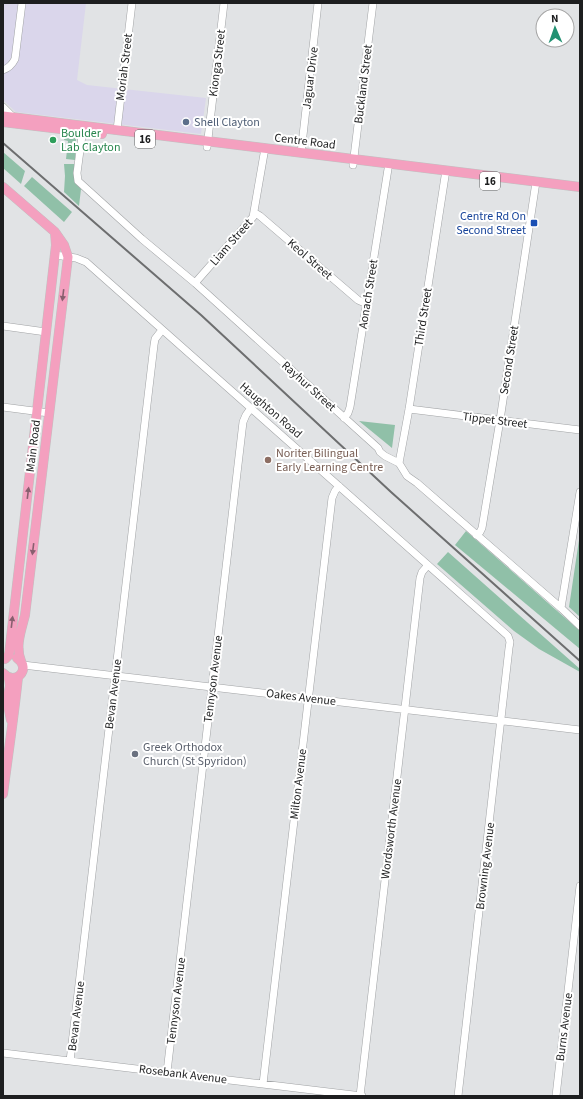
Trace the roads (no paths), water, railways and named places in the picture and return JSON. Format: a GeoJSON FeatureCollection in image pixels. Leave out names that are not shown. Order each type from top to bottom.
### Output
{"type":"FeatureCollection","features":[{"type":"Feature","properties":{"kind":"main road","name":"Centre Road"},"geometry":{"type":"LineString","coordinates":[[3,116],[82,129],[117,130],[208,144]]}},
{"type":"Feature","properties":{"kind":"main road","name":"Centre Road"},"geometry":{"type":"LineString","coordinates":[[3,122],[82,129],[536,184],[580,187]]}},
{"type":"Feature","properties":{"kind":"main road","name":"Centre Road"},"geometry":{"type":"LineString","coordinates":[[264,151],[301,153],[388,169],[445,173]]}},
{"type":"Feature","properties":{"kind":"main road","name":"Centre Road"},"geometry":{"type":"LineString","coordinates":[[536,184],[580,192]]}},
{"type":"Feature","properties":{"kind":"main road"},"geometry":{"type":"LineString","coordinates":[[3,188],[55,232],[64,245],[68,257]]}},
{"type":"Feature","properties":{"kind":"main road"},"geometry":{"type":"LineString","coordinates":[[55,232],[55,255]]}},
{"type":"Feature","properties":{"kind":"main road","name":"Main Road"},"geometry":{"type":"LineString","coordinates":[[4,661],[9,655],[55,255]]}},
{"type":"Feature","properties":{"kind":"main road","name":"Main Road"},"geometry":{"type":"LineString","coordinates":[[22,663],[18,652],[18,645],[25,615],[36,530],[68,257]]}},
{"type":"Feature","properties":{"kind":"main road"},"geometry":{"type":"LineString","coordinates":[[42,364],[55,365]]}},
{"type":"Feature","properties":{"kind":"main road"},"geometry":{"type":"LineString","coordinates":[[24,528],[36,530]]}},
{"type":"Feature","properties":{"kind":"main road"},"geometry":{"type":"LineString","coordinates":[[3,794],[12,724],[7,700],[10,686],[10,676],[22,672],[22,663],[19,659],[12,656],[4,661]]}},
{"type":"Feature","properties":{"kind":"street"},"geometry":{"type":"LineString","coordinates":[[3,70],[9,68],[15,59],[22,3]]}},
{"type":"Feature","properties":{"kind":"street","name":"Moriah Street"},"geometry":{"type":"LineString","coordinates":[[117,130],[132,3]]}},
{"type":"Feature","properties":{"kind":"street","name":"Kionga Street"},"geometry":{"type":"LineString","coordinates":[[208,144],[224,3]]}},
{"type":"Feature","properties":{"kind":"street","name":"Jaguar Drive"},"geometry":{"type":"LineString","coordinates":[[301,153],[318,3]]}},
{"type":"Feature","properties":{"kind":"street","name":"Buckland Street"},"geometry":{"type":"LineString","coordinates":[[354,162],[373,3]]}},
{"type":"Feature","properties":{"kind":"street"},"geometry":{"type":"LineString","coordinates":[[3,107],[13,117]]}},
{"type":"Feature","properties":{"kind":"street","name":"Rayhur Street"},"geometry":{"type":"LineString","coordinates":[[82,129],[77,173],[78,181],[142,239],[195,283],[378,448],[380,452],[399,463],[407,476],[417,483],[580,626]]}},
{"type":"Feature","properties":{"kind":"street","name":"Liam Street"},"geometry":{"type":"LineString","coordinates":[[195,283],[253,217],[255,213],[264,151]]}},
{"type":"Feature","properties":{"kind":"street","name":"Aonach Street"},"geometry":{"type":"LineString","coordinates":[[344,418],[350,407],[388,169]]}},
{"type":"Feature","properties":{"kind":"street","name":"Third Street"},"geometry":{"type":"LineString","coordinates":[[399,463],[409,409],[445,173]]}},
{"type":"Feature","properties":{"kind":"street","name":"Second Street"},"geometry":{"type":"LineString","coordinates":[[476,535],[482,528],[536,184]]}},
{"type":"Feature","properties":{"kind":"street","name":"Keol Street"},"geometry":{"type":"LineString","coordinates":[[255,213],[358,300],[367,304]]}},
{"type":"Feature","properties":{"kind":"street","name":"Haughton Road"},"geometry":{"type":"LineString","coordinates":[[55,255],[76,258],[86,262],[508,636]]}},
{"type":"Feature","properties":{"kind":"street"},"geometry":{"type":"LineString","coordinates":[[3,326],[46,332]]}},
{"type":"Feature","properties":{"kind":"street","name":"Bevan Avenue"},"geometry":{"type":"LineString","coordinates":[[70,1061],[154,345],[155,339],[162,330]]}},
{"type":"Feature","properties":{"kind":"street"},"geometry":{"type":"LineString","coordinates":[[3,407],[49,413]]}},
{"type":"Feature","properties":{"kind":"street","name":"Tennyson Avenue"},"geometry":{"type":"LineString","coordinates":[[167,1072],[243,422],[251,408]]}},
{"type":"Feature","properties":{"kind":"street","name":"Tippet Street"},"geometry":{"type":"LineString","coordinates":[[409,409],[580,430]]}},
{"type":"Feature","properties":{"kind":"street","name":"Milton Avenue"},"geometry":{"type":"LineString","coordinates":[[263,1084],[332,498],[339,486]]}},
{"type":"Feature","properties":{"kind":"street"},"geometry":{"type":"LineString","coordinates":[[561,608],[580,492]]}},
{"type":"Feature","properties":{"kind":"street","name":"Wordsworth Avenue"},"geometry":{"type":"LineString","coordinates":[[361,1096],[420,578],[422,572],[428,565]]}},
{"type":"Feature","properties":{"kind":"street","name":"Browning Avenue"},"geometry":{"type":"LineString","coordinates":[[458,1096],[510,642],[508,636]]}},
{"type":"Feature","properties":{"kind":"street","name":"Oakes Avenue"},"geometry":{"type":"LineString","coordinates":[[22,663],[116,676],[580,730]]}},
{"type":"Feature","properties":{"kind":"street","name":"Burns Avenue"},"geometry":{"type":"LineString","coordinates":[[556,1096],[580,886]]}},
{"type":"Feature","properties":{"kind":"street","name":"Rosebank Avenue"},"geometry":{"type":"LineString","coordinates":[[3,1052],[361,1096]]}},
{"type":"Feature","properties":{"kind":"railway"},"geometry":{"type":"LineString","coordinates":[[3,143],[201,315],[391,492],[580,661]]}},
{"type":"Feature","properties":{"kind":"place","name":"Shell Clayton"},"geometry":{"type":"Point","coordinates":[186,122]}},
{"type":"Feature","properties":{"kind":"place","name":"Boulder Lab Clayton"},"geometry":{"type":"Point","coordinates":[53,140]}},
{"type":"Feature","properties":{"kind":"place","name":"Centre Rd On Second Street"},"geometry":{"type":"Point","coordinates":[534,223]}},
{"type":"Feature","properties":{"kind":"place","name":"Noriter Bilingual Early Learning Centre"},"geometry":{"type":"Point","coordinates":[268,460]}},
{"type":"Feature","properties":{"kind":"place","name":"Greek Orthodox Church (St Spyridon)"},"geometry":{"type":"Point","coordinates":[135,754]}}]}
